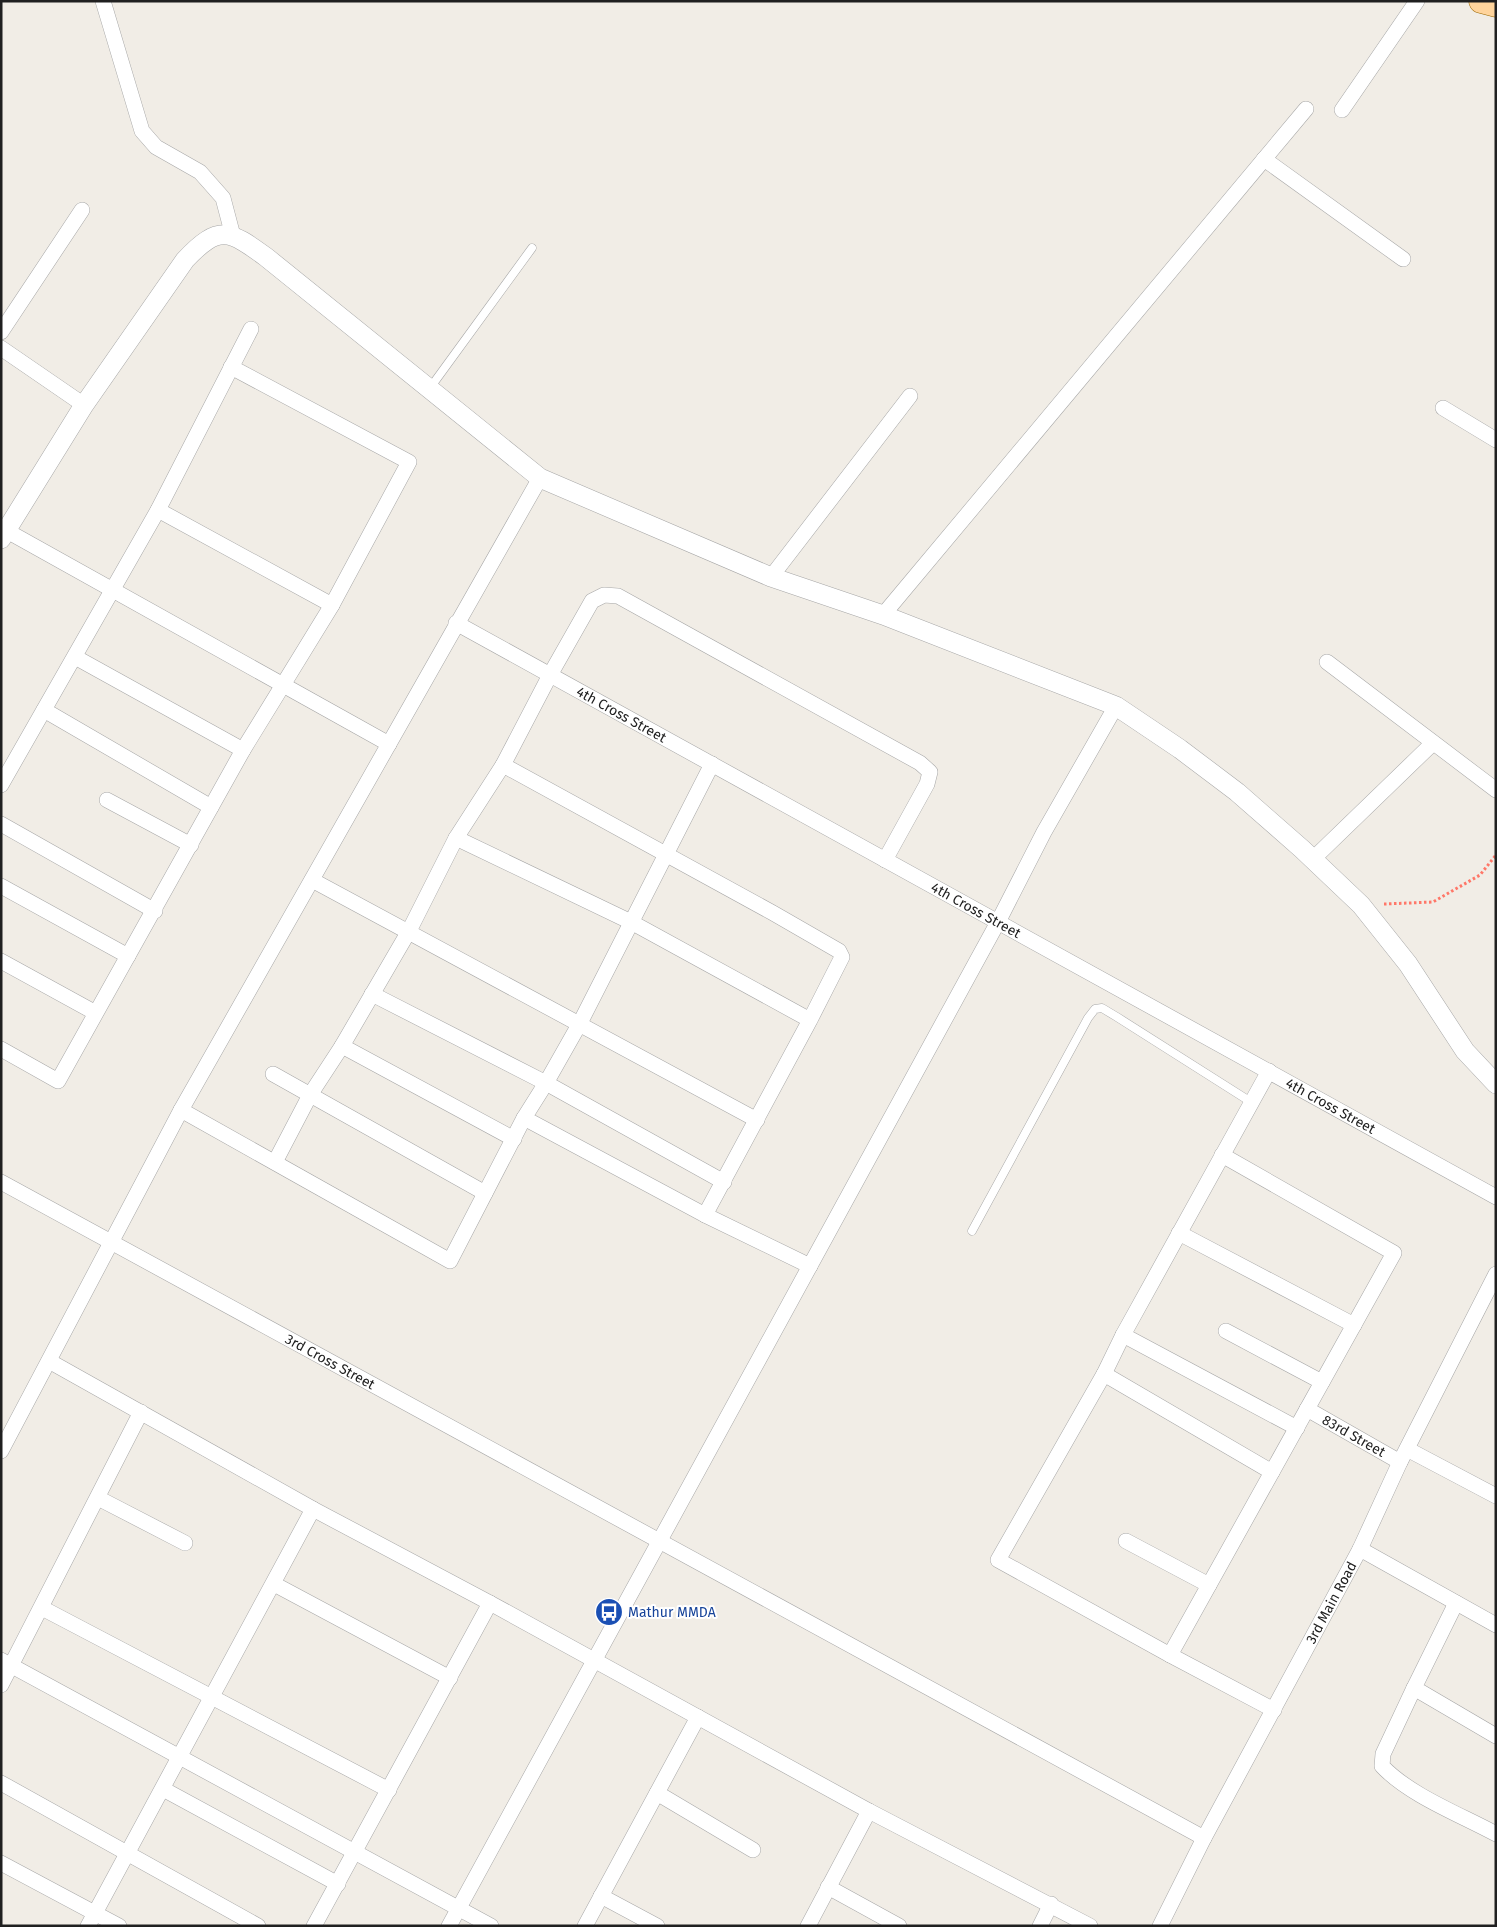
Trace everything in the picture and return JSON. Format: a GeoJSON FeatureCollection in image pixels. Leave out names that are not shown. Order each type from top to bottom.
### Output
{"type":"FeatureCollection","features":[{"type":"Feature","properties":{"kind":"main road"},"geometry":{"type":"LineString","coordinates":[[1481,1],[1496,5]]}},
{"type":"Feature","properties":{"kind":"street"},"geometry":{"type":"LineString","coordinates":[[103,1],[142,131],[156,147],[200,172],[206,178],[222,198],[234,236]]}},
{"type":"Feature","properties":{"kind":"street"},"geometry":{"type":"LineString","coordinates":[[1342,110],[1418,1]]}},
{"type":"Feature","properties":{"kind":"street"},"geometry":{"type":"LineString","coordinates":[[883,615],[1306,110]]}},
{"type":"Feature","properties":{"kind":"street"},"geometry":{"type":"LineString","coordinates":[[1264,158],[1403,259]]}},
{"type":"Feature","properties":{"kind":"street"},"geometry":{"type":"LineString","coordinates":[[1,332],[82,210]]}},
{"type":"Feature","properties":{"kind":"street"},"geometry":{"type":"LineString","coordinates":[[389,744],[112,590],[4,535],[84,405],[185,260],[203,242],[221,234],[234,236],[266,257],[540,478],[771,577],[883,615],[1116,706],[1180,748],[1237,792],[1313,859],[1361,905],[1408,964],[1465,1051],[1496,1084]]}},
{"type":"Feature","properties":{"kind":"street"},"geometry":{"type":"LineString","coordinates":[[1,785],[158,510],[251,329]]}},
{"type":"Feature","properties":{"kind":"street"},"geometry":{"type":"LineString","coordinates":[[1,348],[84,405]]}},
{"type":"Feature","properties":{"kind":"street"},"geometry":{"type":"LineString","coordinates":[[1,1049],[58,1080],[94,1012],[155,911],[243,750],[284,686],[332,604],[409,462],[232,367]]}},
{"type":"Feature","properties":{"kind":"street"},"geometry":{"type":"LineString","coordinates":[[771,577],[910,396]]}},
{"type":"Feature","properties":{"kind":"street"},"geometry":{"type":"LineString","coordinates":[[1443,408],[1496,440]]}},
{"type":"Feature","properties":{"kind":"street"},"geometry":{"type":"LineString","coordinates":[[1,1451],[181,1110],[540,478]]}},
{"type":"Feature","properties":{"kind":"street"},"geometry":{"type":"LineString","coordinates":[[158,510],[332,604]]}},
{"type":"Feature","properties":{"kind":"street"},"geometry":{"type":"LineString","coordinates":[[275,1162],[310,1095],[342,1046],[409,931],[456,838],[503,765],[550,675],[592,601],[604,595],[618,596],[920,763],[930,772],[927,784],[885,860]]}},
{"type":"Feature","properties":{"kind":"street","name":"4th Cross Street"},"geometry":{"type":"LineString","coordinates":[[456,623],[1496,1197]]}},
{"type":"Feature","properties":{"kind":"street"},"geometry":{"type":"LineString","coordinates":[[74,657],[243,750]]}},
{"type":"Feature","properties":{"kind":"street"},"geometry":{"type":"LineString","coordinates":[[1327,662],[1496,790]]}},
{"type":"Feature","properties":{"kind":"street"},"geometry":{"type":"LineString","coordinates":[[449,1926],[596,1661],[998,922],[1044,832],[1116,706]]}},
{"type":"Feature","properties":{"kind":"street"},"geometry":{"type":"LineString","coordinates":[[44,710],[211,807]]}},
{"type":"Feature","properties":{"kind":"street"},"geometry":{"type":"LineString","coordinates":[[1313,859],[1433,743]]}},
{"type":"Feature","properties":{"kind":"street"},"geometry":{"type":"LineString","coordinates":[[181,1110],[450,1261],[524,1118],[580,1023],[664,854],[712,764]]}},
{"type":"Feature","properties":{"kind":"street"},"geometry":{"type":"LineString","coordinates":[[503,765],[839,951],[842,957],[705,1215]]}},
{"type":"Feature","properties":{"kind":"street"},"geometry":{"type":"LineString","coordinates":[[107,800],[191,845]]}},
{"type":"Feature","properties":{"kind":"street"},"geometry":{"type":"LineString","coordinates":[[1,824],[155,911]]}},
{"type":"Feature","properties":{"kind":"street"},"geometry":{"type":"LineString","coordinates":[[456,838],[631,922],[810,1020]]}},
{"type":"Feature","properties":{"kind":"street"},"geometry":{"type":"LineString","coordinates":[[312,880],[757,1120]]}},
{"type":"Feature","properties":{"kind":"street"},"geometry":{"type":"LineString","coordinates":[[1,886],[128,956]]}},
{"type":"Feature","properties":{"kind":"street"},"geometry":{"type":"LineString","coordinates":[[1,961],[94,1012]]}},
{"type":"Feature","properties":{"kind":"street"},"geometry":{"type":"LineString","coordinates":[[372,994],[546,1083],[724,1182]]}},
{"type":"Feature","properties":{"kind":"street"},"geometry":{"type":"LineString","coordinates":[[342,1046],[514,1139]]}},
{"type":"Feature","properties":{"kind":"street"},"geometry":{"type":"LineString","coordinates":[[1268,1071],[1123,1335],[1104,1374],[998,1560],[1170,1656],[1274,1710]]}},
{"type":"Feature","properties":{"kind":"street"},"geometry":{"type":"LineString","coordinates":[[273,1074],[485,1193]]}},
{"type":"Feature","properties":{"kind":"street"},"geometry":{"type":"LineString","coordinates":[[524,1118],[705,1215],[810,1266]]}},
{"type":"Feature","properties":{"kind":"street"},"geometry":{"type":"LineString","coordinates":[[1170,1656],[1394,1253],[1222,1155]]}},
{"type":"Feature","properties":{"kind":"street","name":"3rd Cross Street"},"geometry":{"type":"LineString","coordinates":[[1,1182],[1204,1838]]}},
{"type":"Feature","properties":{"kind":"street"},"geometry":{"type":"LineString","coordinates":[[1180,1232],[1354,1325]]}},
{"type":"Feature","properties":{"kind":"street","name":"3rd Main Road"},"geometry":{"type":"LineString","coordinates":[[1160,1926],[1204,1838],[1360,1549],[1403,1456],[1496,1274]]}},
{"type":"Feature","properties":{"kind":"street"},"geometry":{"type":"LineString","coordinates":[[1226,1331],[1322,1382]]}},
{"type":"Feature","properties":{"kind":"street"},"geometry":{"type":"LineString","coordinates":[[1123,1335],[1296,1428]]}},
{"type":"Feature","properties":{"kind":"street"},"geometry":{"type":"LineString","coordinates":[[49,1361],[314,1510],[490,1603],[868,1811],[1051,1904],[1090,1926]]}},
{"type":"Feature","properties":{"kind":"street"},"geometry":{"type":"LineString","coordinates":[[1104,1374],[1272,1472]]}},
{"type":"Feature","properties":{"kind":"street","name":"83rd Street"},"geometry":{"type":"LineString","coordinates":[[1307,1409],[1403,1456],[1496,1496]]}},
{"type":"Feature","properties":{"kind":"street"},"geometry":{"type":"LineString","coordinates":[[1,1685],[6,1662],[42,1608],[141,1412]]}},
{"type":"Feature","properties":{"kind":"street"},"geometry":{"type":"LineString","coordinates":[[98,1498],[185,1542]]}},
{"type":"Feature","properties":{"kind":"street"},"geometry":{"type":"LineString","coordinates":[[92,1920],[314,1510]]}},
{"type":"Feature","properties":{"kind":"street"},"geometry":{"type":"LineString","coordinates":[[1126,1541],[1209,1585]]}},
{"type":"Feature","properties":{"kind":"street"},"geometry":{"type":"LineString","coordinates":[[1360,1549],[1496,1625]]}},
{"type":"Feature","properties":{"kind":"street"},"geometry":{"type":"LineString","coordinates":[[274,1584],[450,1678]]}},
{"type":"Feature","properties":{"kind":"street"},"geometry":{"type":"LineString","coordinates":[[314,1926],[490,1603]]}},
{"type":"Feature","properties":{"kind":"street"},"geometry":{"type":"LineString","coordinates":[[1456,1603],[1384,1754],[1382,1766],[1390,1774],[1417,1791],[1496,1834]]}},
{"type":"Feature","properties":{"kind":"street"},"geometry":{"type":"LineString","coordinates":[[42,1608],[389,1790]]}},
{"type":"Feature","properties":{"kind":"street"},"geometry":{"type":"LineString","coordinates":[[6,1662],[490,1926]]}},
{"type":"Feature","properties":{"kind":"street"},"geometry":{"type":"LineString","coordinates":[[1414,1688],[1496,1736]]}},
{"type":"Feature","properties":{"kind":"street"},"geometry":{"type":"LineString","coordinates":[[585,1926],[698,1717]]}},
{"type":"Feature","properties":{"kind":"street"},"geometry":{"type":"LineString","coordinates":[[1,1783],[258,1926]]}},
{"type":"Feature","properties":{"kind":"street"},"geometry":{"type":"LineString","coordinates":[[162,1789],[338,1884]]}},
{"type":"Feature","properties":{"kind":"street"},"geometry":{"type":"LineString","coordinates":[[657,1793],[753,1850]]}},
{"type":"Feature","properties":{"kind":"street"},"geometry":{"type":"LineString","coordinates":[[808,1926],[868,1811]]}},
{"type":"Feature","properties":{"kind":"street"},"geometry":{"type":"LineString","coordinates":[[1,1863],[92,1920],[119,1926]]}},
{"type":"Feature","properties":{"kind":"street"},"geometry":{"type":"LineString","coordinates":[[828,1887],[899,1926]]}},
{"type":"Feature","properties":{"kind":"street"},"geometry":{"type":"LineString","coordinates":[[601,1896],[657,1926]]}},
{"type":"Feature","properties":{"kind":"street"},"geometry":{"type":"LineString","coordinates":[[1040,1926],[1051,1904]]}},
{"type":"Feature","properties":{"kind":"lane"},"geometry":{"type":"LineString","coordinates":[[430,389],[532,248]]}},
{"type":"Feature","properties":{"kind":"lane"},"geometry":{"type":"LineString","coordinates":[[972,1231],[1091,1013],[1095,1009],[1102,1008],[1251,1102]]}},
{"type":"Feature","properties":{"kind":"path"},"geometry":{"type":"LineString","coordinates":[[1361,905],[1434,902],[1480,875],[1496,855]]}},
{"type":"Feature","properties":{"kind":"place","name":"Mathur MMDA"},"geometry":{"type":"Point","coordinates":[609,1612]}}]}
